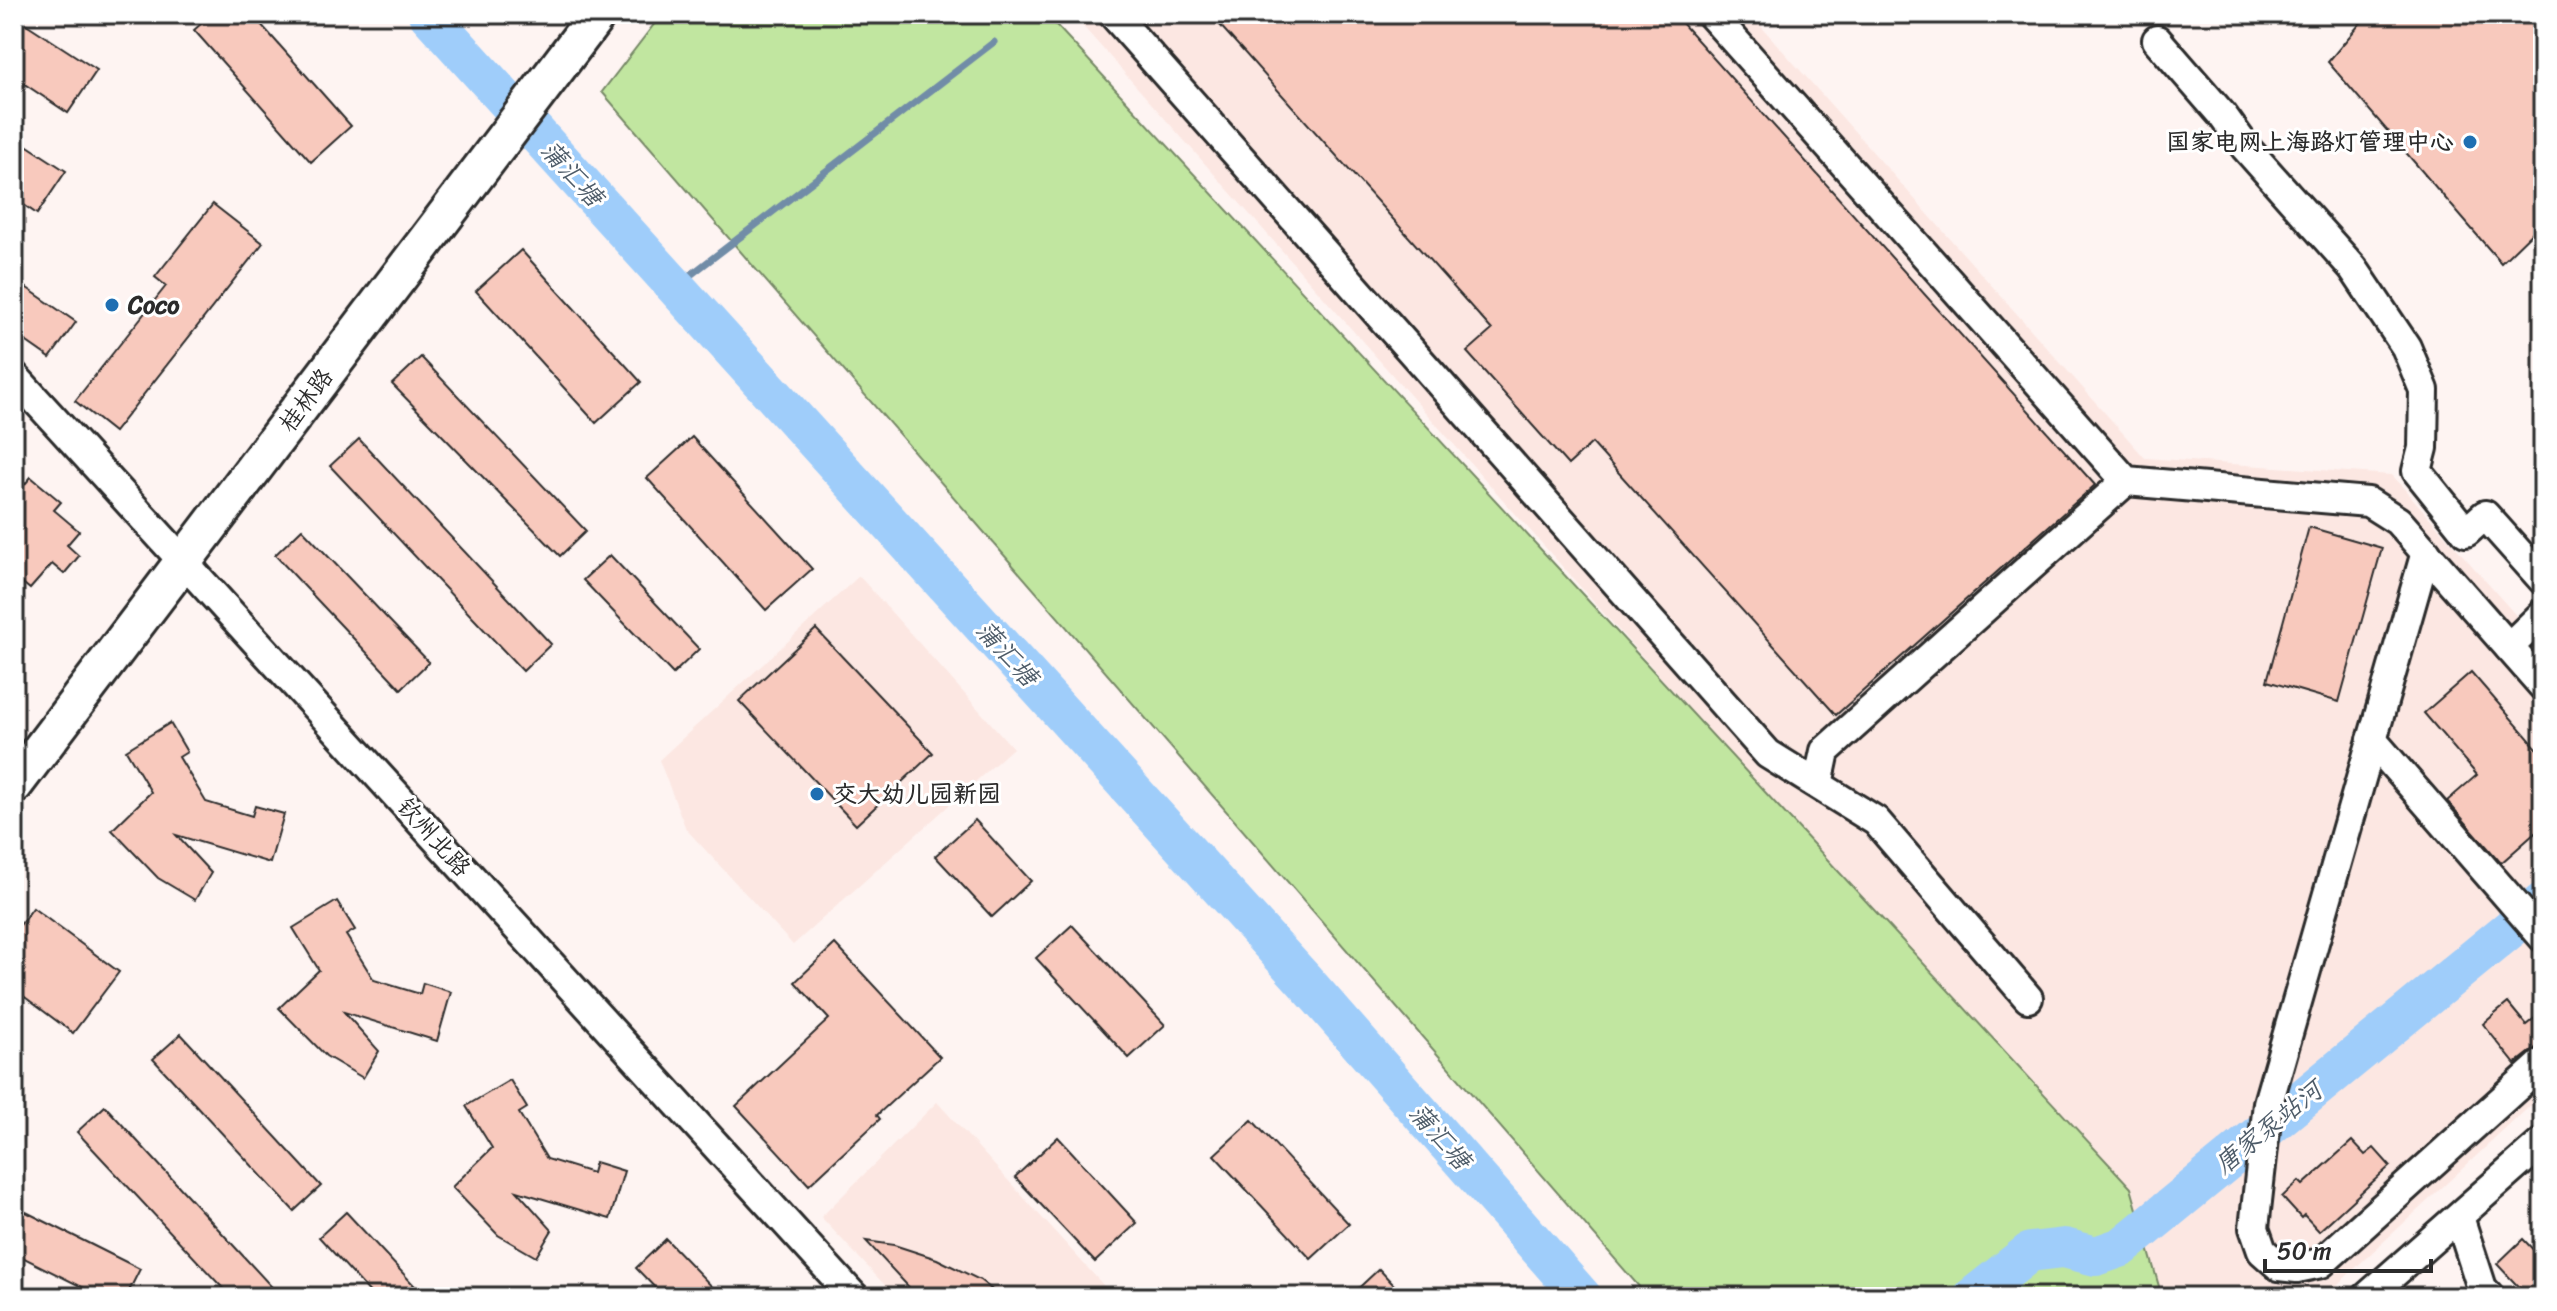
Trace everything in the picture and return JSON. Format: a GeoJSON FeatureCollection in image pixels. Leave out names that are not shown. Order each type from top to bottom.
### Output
{"type":"FeatureCollection","features":[{"type":"Feature","properties":{"kind":"main road","name":"桂林路"},"geometry":{"type":"LineString","coordinates":[[14,785],[598,14]]}},
{"type":"Feature","properties":{"kind":"street"},"geometry":{"type":"LineString","coordinates":[[1113,14],[1768,754],[1876,821],[2028,998]]}},
{"type":"Feature","properties":{"kind":"street"},"geometry":{"type":"LineString","coordinates":[[1711,14],[2126,481],[2368,502],[2398,521],[2543,686]]}},
{"type":"Feature","properties":{"kind":"street"},"geometry":{"type":"LineString","coordinates":[[2157,40],[2223,116],[2246,148],[2353,268],[2406,347],[2424,390],[2423,448],[2417,471],[2466,532],[2485,515],[2543,580]]}},
{"type":"Feature","properties":{"kind":"street","name":"钦州北路"},"geometry":{"type":"LineString","coordinates":[[14,376],[854,1297]]}},
{"type":"Feature","properties":{"kind":"street"},"geometry":{"type":"LineString","coordinates":[[1818,784],[1825,751],[2126,481]]}},
{"type":"Feature","properties":{"kind":"street"},"geometry":{"type":"LineString","coordinates":[[2426,552],[2268,1103],[2254,1228],[2262,1251],[2279,1266],[2297,1268],[2321,1263],[2365,1210],[2539,1061]]}},
{"type":"Feature","properties":{"kind":"street"},"geometry":{"type":"LineString","coordinates":[[2509,647],[2543,614]]}},
{"type":"Feature","properties":{"kind":"street"},"geometry":{"type":"LineString","coordinates":[[2372,740],[2531,923]]}},
{"type":"Feature","properties":{"kind":"street"},"geometry":{"type":"LineString","coordinates":[[2367,1297],[2543,1142]]}},
{"type":"Feature","properties":{"kind":"street"},"geometry":{"type":"LineString","coordinates":[[2459,1217],[2482,1288],[2490,1297]]}},
{"type":"Feature","properties":{"kind":"shaded area"},"geometry":{"type":"Polygon","coordinates":[[[1072,14],[1750,14],[2145,458],[2392,475],[2543,646],[2543,1094],[2324,1297],[2151,1297],[2119,1194],[1072,14]]]}},
{"type":"Feature","properties":{"kind":"shaded area","name":"交大幼儿园新园"},"geometry":{"type":"Polygon","coordinates":[[[859,576],[1013,748],[793,945],[686,829],[659,760],[859,576]]]}},
{"type":"Feature","properties":{"kind":"shaded area"},"geometry":{"type":"Polygon","coordinates":[[[937,1102],[1114,1297],[896,1297],[821,1217],[937,1102]]]}},
{"type":"Feature","properties":{"kind":"green space"},"geometry":{"type":"Polygon","coordinates":[[[662,14],[1046,14],[2131,1188],[2162,1297],[1648,1297],[602,92],[662,14]]]}},
{"type":"Feature","properties":{"kind":"building"},"geometry":{"type":"Polygon","coordinates":[[[212,14],[252,14],[351,126],[311,162],[194,30],[212,14]]]}},
{"type":"Feature","properties":{"kind":"building"},"geometry":{"type":"Polygon","coordinates":[[[1210,14],[1674,14],[2095,485],[1836,715],[1592,443],[1568,465],[1467,352],[1492,330],[1210,14]]]}},
{"type":"Feature","properties":{"kind":"building","name":"国家电网上海路灯管理中心"},"geometry":{"type":"Polygon","coordinates":[[[2368,14],[2543,14],[2543,222],[2501,263],[2328,62],[2368,14]]]}},
{"type":"Feature","properties":{"kind":"building"},"geometry":{"type":"Polygon","coordinates":[[[14,16],[97,70],[68,113],[14,77],[14,16]]]}},
{"type":"Feature","properties":{"kind":"building"},"geometry":{"type":"Polygon","coordinates":[[[14,137],[66,171],[37,214],[14,198],[14,137]]]}},
{"type":"Feature","properties":{"kind":"building"},"geometry":{"type":"Polygon","coordinates":[[[213,204],[263,243],[114,432],[75,401],[166,286],[155,277],[213,204]]]}},
{"type":"Feature","properties":{"kind":"building"},"geometry":{"type":"Polygon","coordinates":[[[521,250],[641,382],[596,423],[476,291],[521,250]]]}},
{"type":"Feature","properties":{"kind":"building"},"geometry":{"type":"Polygon","coordinates":[[[14,279],[76,322],[50,358],[14,333],[14,279]]]}},
{"type":"Feature","properties":{"kind":"building"},"geometry":{"type":"Polygon","coordinates":[[[421,357],[586,531],[560,556],[392,384],[421,357]]]}},
{"type":"Feature","properties":{"kind":"building"},"geometry":{"type":"Polygon","coordinates":[[[692,437],[812,569],[766,610],[647,478],[692,437]]]}},
{"type":"Feature","properties":{"kind":"building"},"geometry":{"type":"Polygon","coordinates":[[[359,439],[551,644],[523,671],[330,466],[359,439]]]}},
{"type":"Feature","properties":{"kind":"building"},"geometry":{"type":"Polygon","coordinates":[[[31,477],[61,502],[54,510],[79,531],[67,545],[79,556],[64,574],[52,564],[30,589],[14,576],[14,497],[31,477]]]}},
{"type":"Feature","properties":{"kind":"building"},"geometry":{"type":"Polygon","coordinates":[[[2309,527],[2382,548],[2339,702],[2267,681],[2309,527]]]}},
{"type":"Feature","properties":{"kind":"building"},"geometry":{"type":"Polygon","coordinates":[[[302,529],[429,662],[401,689],[275,555],[302,529]]]}},
{"type":"Feature","properties":{"kind":"building"},"geometry":{"type":"Polygon","coordinates":[[[610,555],[699,649],[673,674],[583,580],[610,555]]]}},
{"type":"Feature","properties":{"kind":"building"},"geometry":{"type":"Polygon","coordinates":[[[816,629],[933,753],[856,825],[739,701],[816,629]]]}},
{"type":"Feature","properties":{"kind":"building"},"geometry":{"type":"Polygon","coordinates":[[[2471,672],[2543,755],[2543,826],[2501,863],[2447,801],[2477,775],[2424,713],[2471,672]]]}},
{"type":"Feature","properties":{"kind":"building"},"geometry":{"type":"Polygon","coordinates":[[[170,723],[187,752],[179,757],[206,802],[252,816],[255,806],[284,814],[270,863],[176,835],[211,873],[195,900],[158,878],[112,830],[151,792],[126,750],[170,723]]]}},
{"type":"Feature","properties":{"kind":"building"},"geometry":{"type":"Polygon","coordinates":[[[975,820],[1031,881],[992,917],[935,856],[975,820]]]}},
{"type":"Feature","properties":{"kind":"building"},"geometry":{"type":"Polygon","coordinates":[[[337,901],[355,930],[346,935],[374,980],[420,994],[423,983],[451,992],[437,1041],[344,1012],[379,1051],[363,1078],[326,1056],[279,1008],[319,970],[293,928],[337,901]]]}},
{"type":"Feature","properties":{"kind":"building"},"geometry":{"type":"Polygon","coordinates":[[[33,908],[119,972],[73,1033],[14,989],[14,933],[33,908]]]}},
{"type":"Feature","properties":{"kind":"building"},"geometry":{"type":"Polygon","coordinates":[[[1072,925],[1165,1025],[1129,1058],[1036,958],[1072,925]]]}},
{"type":"Feature","properties":{"kind":"building"},"geometry":{"type":"Polygon","coordinates":[[[835,944],[940,1057],[877,1115],[880,1119],[809,1185],[736,1106],[829,1019],[795,982],[835,944]]]}},
{"type":"Feature","properties":{"kind":"building"},"geometry":{"type":"Polygon","coordinates":[[[2508,1003],[2526,1025],[2536,1017],[2543,1026],[2543,1042],[2515,1064],[2483,1024],[2508,1003]]]}},
{"type":"Feature","properties":{"kind":"building"},"geometry":{"type":"Polygon","coordinates":[[[181,1034],[321,1186],[294,1211],[153,1059],[181,1034]]]}},
{"type":"Feature","properties":{"kind":"building"},"geometry":{"type":"Polygon","coordinates":[[[510,1080],[527,1108],[519,1113],[547,1159],[592,1173],[595,1162],[624,1171],[610,1219],[517,1191],[552,1230],[536,1257],[498,1235],[452,1187],[492,1148],[466,1106],[510,1080]]]}},
{"type":"Feature","properties":{"kind":"building"},"geometry":{"type":"Polygon","coordinates":[[[105,1106],[281,1297],[231,1297],[77,1132],[105,1106]]]}},
{"type":"Feature","properties":{"kind":"building"},"geometry":{"type":"Polygon","coordinates":[[[1252,1120],[1349,1224],[1311,1259],[1214,1155],[1252,1120]]]}},
{"type":"Feature","properties":{"kind":"building"},"geometry":{"type":"Polygon","coordinates":[[[1058,1137],[1137,1223],[1095,1262],[1015,1177],[1058,1137]]]}},
{"type":"Feature","properties":{"kind":"building"},"geometry":{"type":"Polygon","coordinates":[[[2352,1141],[2365,1155],[2374,1148],[2390,1166],[2319,1231],[2304,1215],[2301,1218],[2282,1197],[2299,1181],[2303,1185],[2352,1141]]]}},
{"type":"Feature","properties":{"kind":"building"},"geometry":{"type":"Polygon","coordinates":[[[14,1206],[140,1269],[126,1297],[102,1297],[14,1253],[14,1206]]]}},
{"type":"Feature","properties":{"kind":"building"},"geometry":{"type":"Polygon","coordinates":[[[346,1212],[425,1297],[374,1297],[319,1237],[346,1212]]]}},
{"type":"Feature","properties":{"kind":"building"},"geometry":{"type":"Polygon","coordinates":[[[666,1239],[722,1297],[664,1297],[636,1268],[666,1239]]]}},
{"type":"Feature","properties":{"kind":"building"},"geometry":{"type":"Polygon","coordinates":[[[2523,1239],[2543,1260],[2543,1297],[2528,1297],[2497,1264],[2523,1239]]]}},
{"type":"Feature","properties":{"kind":"building"},"geometry":{"type":"Polygon","coordinates":[[[866,1241],[894,1245],[937,1259],[980,1280],[1001,1297],[918,1297],[866,1241]]]}},
{"type":"Feature","properties":{"kind":"building"},"geometry":{"type":"Polygon","coordinates":[[[1379,1269],[1405,1297],[1349,1297],[1379,1269]]]}},
{"type":"Feature","properties":{"kind":"waterway","name":"蒲汇塘"},"geometry":{"type":"LineString","coordinates":[[428,14],[1303,979],[1582,1297]]}},
{"type":"Feature","properties":{"kind":"waterway"},"geometry":{"type":"LineString","coordinates":[[675,287],[994,42]]}},
{"type":"Feature","properties":{"kind":"waterway","name":"唐家泵站河"},"geometry":{"type":"LineString","coordinates":[[1973,1297],[2030,1252],[2064,1248],[2096,1256],[2122,1247],[2543,902]]}},
{"type":"Feature","properties":{"kind":"place","name":"国家电网上海路灯管理中心"},"geometry":{"type":"Point","coordinates":[2470,142]}},
{"type":"Feature","properties":{"kind":"place","name":"Coco"},"geometry":{"type":"Point","coordinates":[112,305]}},
{"type":"Feature","properties":{"kind":"place","name":"交大幼儿园新园"},"geometry":{"type":"Point","coordinates":[817,794]}}]}
